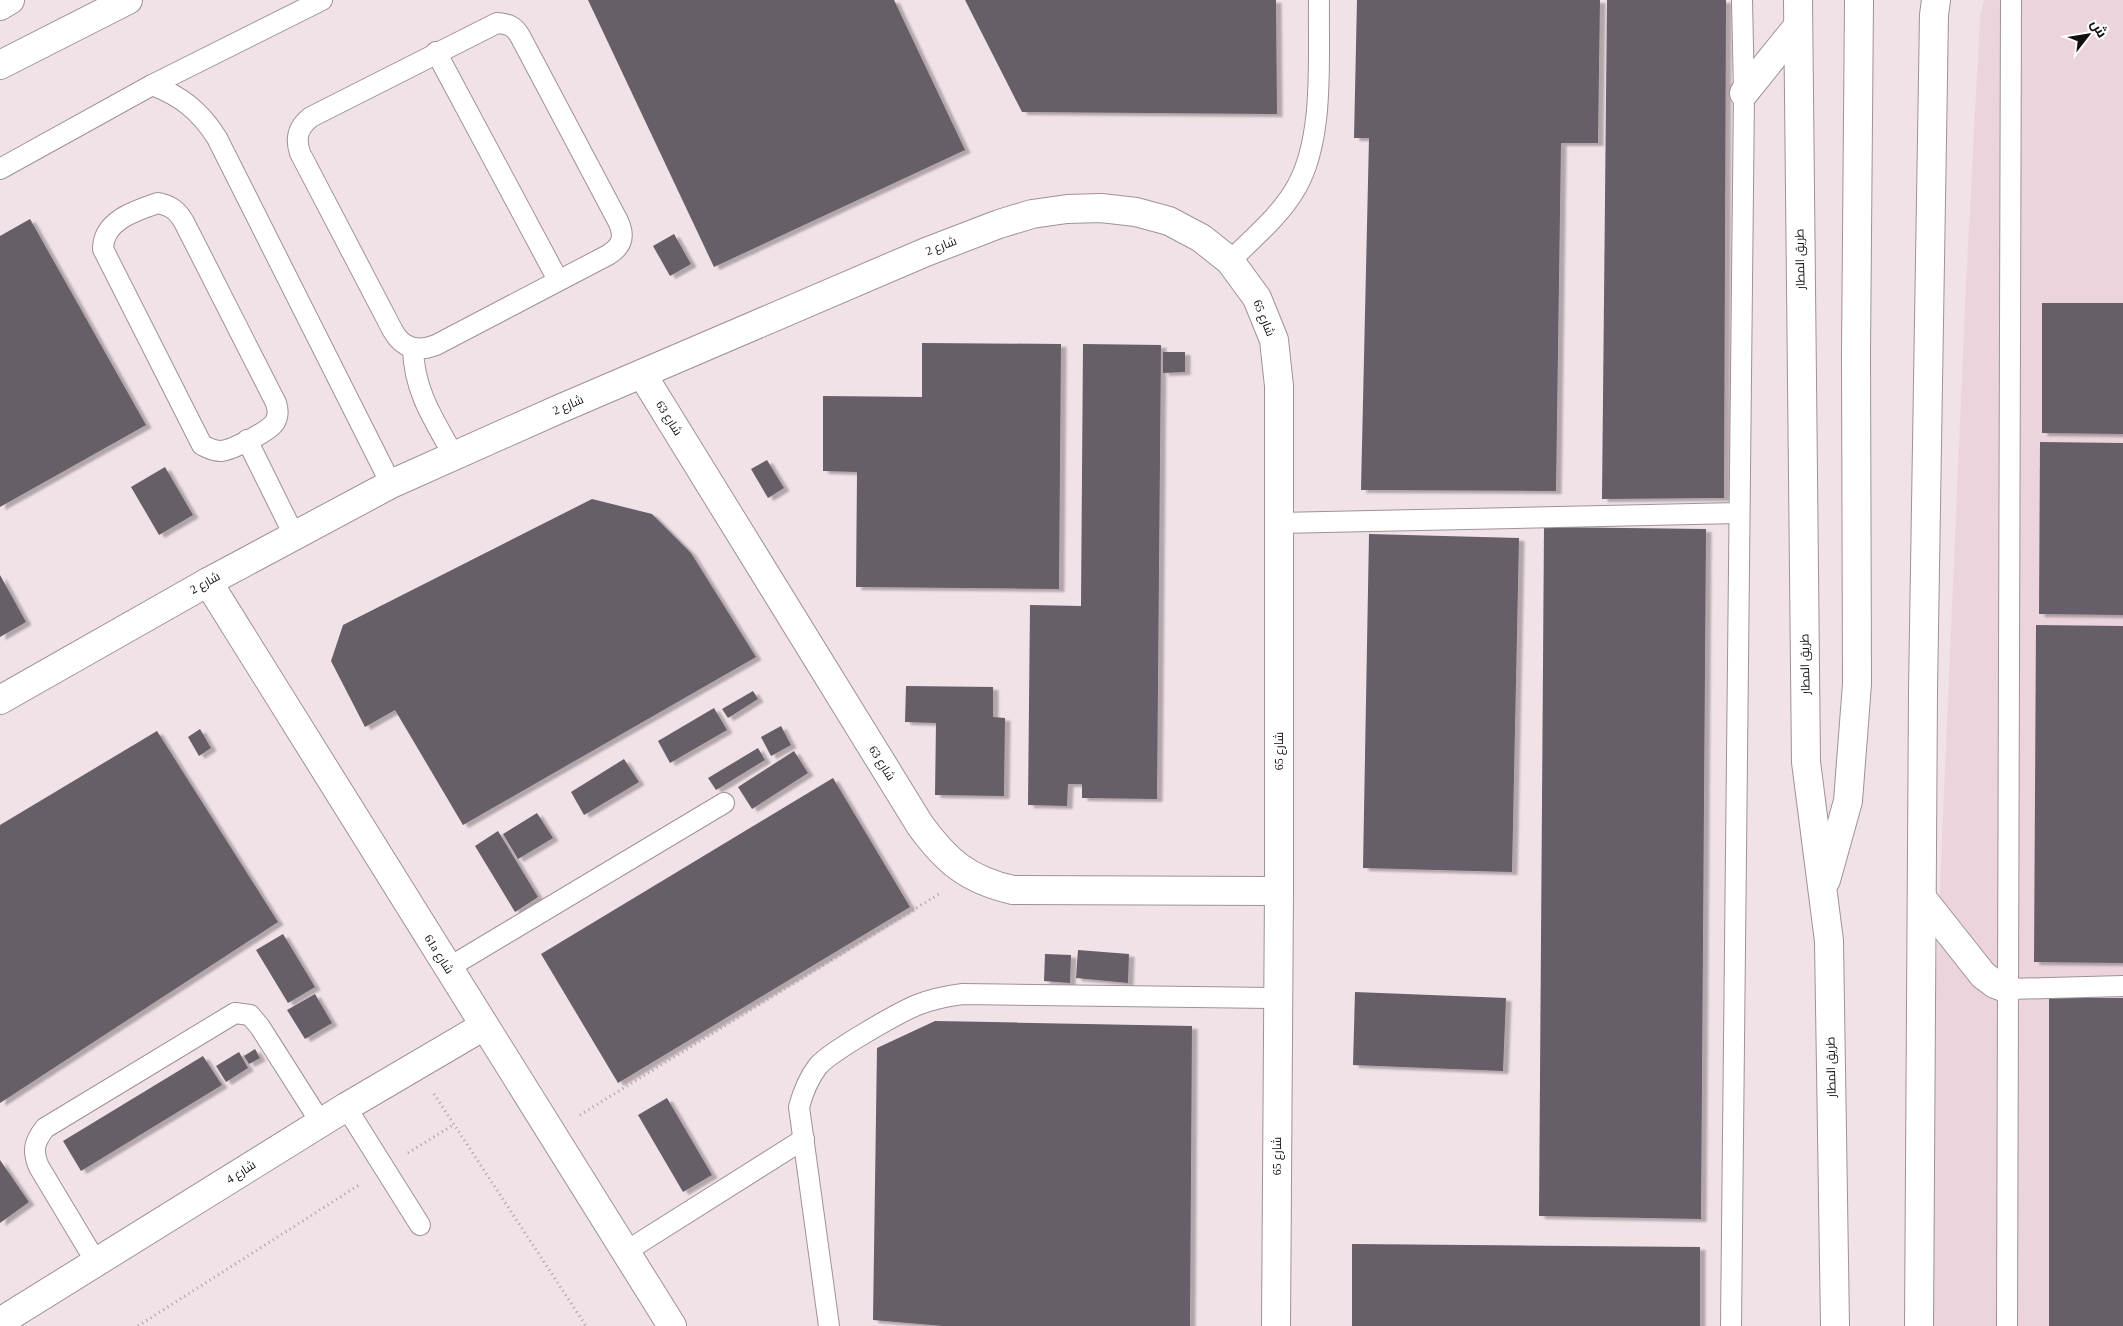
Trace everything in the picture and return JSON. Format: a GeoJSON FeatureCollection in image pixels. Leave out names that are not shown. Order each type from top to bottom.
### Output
{"type":"FeatureCollection","features":[{"type":"Feature","properties":{"kind":"main road"},"geometry":{"type":"LineString","coordinates":[[0,6],[10,0]]}},
{"type":"Feature","properties":{"kind":"main road"},"geometry":{"type":"LineString","coordinates":[[0,65],[128,0]]}},
{"type":"Feature","properties":{"kind":"main road"},"geometry":{"type":"LineString","coordinates":[[1823,888],[1848,800],[1857,684],[1856,354],[1859,0]]}},
{"type":"Feature","properties":{"kind":"main road"},"geometry":{"type":"LineString","coordinates":[[1919,1326],[1923,691],[1934,5]]}},
{"type":"Feature","properties":{"kind":"main road"},"geometry":{"type":"LineString","coordinates":[[1744,93],[1798,13]]}},
{"type":"Feature","properties":{"kind":"main road","name":"طريق المطار"},"geometry":{"type":"LineString","coordinates":[[1798,13],[1806,762],[1829,941],[1835,1326]]}},
{"type":"Feature","properties":{"kind":"main road","name":"شارع 2"},"geometry":{"type":"LineString","coordinates":[[0,700],[208,582],[392,484],[926,252],[999,224],[1032,214],[1067,209],[1101,208],[1136,212],[1170,221]]}},
{"type":"Feature","properties":{"kind":"main road","name":"شارع 65"},"geometry":{"type":"LineString","coordinates":[[1170,221],[1201,238],[1230,261],[1257,298],[1274,340],[1279,386],[1279,891],[1276,1326]]}},
{"type":"Feature","properties":{"kind":"main road","name":"شارع 63"},"geometry":{"type":"LineString","coordinates":[[642,374],[920,825],[950,861],[969,875],[990,885],[1035,891],[1279,891]]}},
{"type":"Feature","properties":{"kind":"main road","name":"61a شارع"},"geometry":{"type":"LineString","coordinates":[[208,582],[672,1326]]}},
{"type":"Feature","properties":{"kind":"main road"},"geometry":{"type":"LineString","coordinates":[[1922,898],[1983,975],[1996,984],[2009,989]]}},
{"type":"Feature","properties":{"kind":"main road","name":"شارع 4"},"geometry":{"type":"LineString","coordinates":[[0,1322],[346,1107],[484,1026]]}},
{"type":"Feature","properties":{"kind":"lane"},"geometry":{"type":"LineString","coordinates":[[0,169],[152,85],[322,0]]}},
{"type":"Feature","properties":{"kind":"lane"},"geometry":{"type":"LineString","coordinates":[[1230,261],[1280,211],[1296,188],[1308,164],[1314,137],[1319,0]]}},
{"type":"Feature","properties":{"kind":"lane"},"geometry":{"type":"LineString","coordinates":[[1731,1326],[1744,93],[1742,0]]}},
{"type":"Feature","properties":{"kind":"lane"},"geometry":{"type":"LineString","coordinates":[[2007,1326],[2011,0]]}},
{"type":"Feature","properties":{"kind":"lane"},"geometry":{"type":"LineString","coordinates":[[498,23],[515,28],[622,231],[622,241],[617,250],[558,280],[436,345],[425,349],[413,349],[397,339],[393,332],[297,143],[302,124],[311,117],[436,52],[498,23]]}},
{"type":"Feature","properties":{"kind":"lane"},"geometry":{"type":"LineString","coordinates":[[436,52],[558,280]]}},
{"type":"Feature","properties":{"kind":"lane"},"geometry":{"type":"LineString","coordinates":[[152,85],[172,93],[190,104],[205,119],[217,138],[392,484]]}},
{"type":"Feature","properties":{"kind":"lane"},"geometry":{"type":"LineString","coordinates":[[158,204],[169,205],[179,212],[276,403],[278,411],[276,420],[271,427],[247,440],[220,451],[211,450],[202,444],[103,250],[103,239],[116,222],[158,204]]}},
{"type":"Feature","properties":{"kind":"lane"},"geometry":{"type":"LineString","coordinates":[[413,349],[416,381],[454,456]]}},
{"type":"Feature","properties":{"kind":"lane"},"geometry":{"type":"LineString","coordinates":[[247,440],[294,535]]}},
{"type":"Feature","properties":{"kind":"lane"},"geometry":{"type":"LineString","coordinates":[[1279,523],[1739,513]]}},
{"type":"Feature","properties":{"kind":"lane"},"geometry":{"type":"LineString","coordinates":[[448,968],[724,802]]}},
{"type":"Feature","properties":{"kind":"lane"},"geometry":{"type":"LineString","coordinates":[[2009,989],[2123,986]]}},
{"type":"Feature","properties":{"kind":"lane"},"geometry":{"type":"LineString","coordinates":[[829,1326],[799,1107],[805,1084],[819,1064],[838,1050],[916,1006],[939,998],[986,994],[1278,998]]}},
{"type":"Feature","properties":{"kind":"lane"},"geometry":{"type":"LineString","coordinates":[[96,1262],[36,1160],[34,1154],[36,1139],[45,1128],[235,1013],[250,1015],[260,1027],[320,1123]]}},
{"type":"Feature","properties":{"kind":"lane"},"geometry":{"type":"LineString","coordinates":[[346,1107],[420,1224]]}},
{"type":"Feature","properties":{"kind":"lane"},"geometry":{"type":"LineString","coordinates":[[626,1252],[804,1139]]}},
{"type":"Feature","properties":{"kind":"path"},"geometry":{"type":"LineString","coordinates":[[551,1134],[969,875]]}},
{"type":"Feature","properties":{"kind":"path"},"geometry":{"type":"LineString","coordinates":[[416,1066],[586,1326]]}},
{"type":"Feature","properties":{"kind":"path"},"geometry":{"type":"LineString","coordinates":[[138,1326],[454,1125]]}},
{"type":"Feature","properties":{"kind":"shaded area"},"geometry":{"type":"Polygon","coordinates":[[[1984,0],[2123,0],[2123,1326],[1933,1326],[1936,977],[1965,306],[1980,17],[1984,0]]]}},
{"type":"Feature","properties":{"kind":"building"},"geometry":{"type":"Polygon","coordinates":[[[588,0],[894,0],[965,150],[714,267],[588,0]]]}},
{"type":"Feature","properties":{"kind":"building"},"geometry":{"type":"Polygon","coordinates":[[[965,0],[1276,0],[1277,114],[1022,112],[965,0]]]}},
{"type":"Feature","properties":{"kind":"building"},"geometry":{"type":"Polygon","coordinates":[[[1357,0],[1600,0],[1598,143],[1561,143],[1556,491],[1361,490],[1369,138],[1354,138],[1357,0]]]}},
{"type":"Feature","properties":{"kind":"building"},"geometry":{"type":"Polygon","coordinates":[[[1607,0],[1726,0],[1724,498],[1602,499],[1607,0]]]}},
{"type":"Feature","properties":{"kind":"building"},"geometry":{"type":"Polygon","coordinates":[[[30,219],[146,425],[0,507],[0,236],[30,219]]]}},
{"type":"Feature","properties":{"kind":"building"},"geometry":{"type":"Polygon","coordinates":[[[674,234],[691,264],[670,276],[653,246],[674,234]]]}},
{"type":"Feature","properties":{"kind":"building"},"geometry":{"type":"Polygon","coordinates":[[[2042,303],[2123,303],[2123,434],[2042,433],[2042,303]]]}},
{"type":"Feature","properties":{"kind":"building"},"geometry":{"type":"Polygon","coordinates":[[[922,343],[1061,344],[1059,589],[856,587],[857,472],[823,471],[823,396],[922,397],[922,343]]]}},
{"type":"Feature","properties":{"kind":"building"},"geometry":{"type":"Polygon","coordinates":[[[1083,344],[1161,345],[1157,799],[1082,798],[1082,784],[1068,784],[1067,806],[1028,805],[1030,605],[1081,606],[1083,344]]]}},
{"type":"Feature","properties":{"kind":"building"},"geometry":{"type":"Polygon","coordinates":[[[1163,352],[1185,352],[1185,372],[1163,373],[1163,352]]]}},
{"type":"Feature","properties":{"kind":"building"},"geometry":{"type":"Polygon","coordinates":[[[2040,442],[2123,443],[2123,615],[2039,614],[2040,442]]]}},
{"type":"Feature","properties":{"kind":"building"},"geometry":{"type":"Polygon","coordinates":[[[767,460],[784,488],[768,498],[751,469],[767,460]]]}},
{"type":"Feature","properties":{"kind":"building"},"geometry":{"type":"Polygon","coordinates":[[[165,467],[193,515],[159,535],[131,487],[165,467]]]}},
{"type":"Feature","properties":{"kind":"building"},"geometry":{"type":"Polygon","coordinates":[[[592,499],[652,514],[691,553],[756,657],[463,825],[395,710],[365,727],[331,661],[343,625],[592,499]]]}},
{"type":"Feature","properties":{"kind":"building"},"geometry":{"type":"Polygon","coordinates":[[[1544,527],[1706,529],[1701,1219],[1539,1216],[1544,527]]]}},
{"type":"Feature","properties":{"kind":"building"},"geometry":{"type":"Polygon","coordinates":[[[1369,534],[1519,538],[1512,872],[1363,868],[1369,534]]]}},
{"type":"Feature","properties":{"kind":"building"},"geometry":{"type":"Polygon","coordinates":[[[0,575],[26,622],[0,637],[0,575]]]}},
{"type":"Feature","properties":{"kind":"building"},"geometry":{"type":"Polygon","coordinates":[[[2036,625],[2123,626],[2123,963],[2034,962],[2036,625]]]}},
{"type":"Feature","properties":{"kind":"building"},"geometry":{"type":"Polygon","coordinates":[[[906,686],[993,687],[993,717],[1005,718],[1004,796],[935,795],[936,723],[905,722],[906,686]]]}},
{"type":"Feature","properties":{"kind":"building"},"geometry":{"type":"Polygon","coordinates":[[[753,691],[758,699],[728,718],[722,709],[753,691]]]}},
{"type":"Feature","properties":{"kind":"building"},"geometry":{"type":"Polygon","coordinates":[[[714,708],[727,730],[670,763],[658,741],[714,708]]]}},
{"type":"Feature","properties":{"kind":"building"},"geometry":{"type":"Polygon","coordinates":[[[781,726],[791,745],[771,756],[761,737],[781,726]]]}},
{"type":"Feature","properties":{"kind":"building"},"geometry":{"type":"Polygon","coordinates":[[[200,729],[211,748],[199,756],[188,737],[200,729]]]}},
{"type":"Feature","properties":{"kind":"building"},"geometry":{"type":"Polygon","coordinates":[[[157,731],[278,922],[0,1103],[0,825],[157,731]]]}},
{"type":"Feature","properties":{"kind":"building"},"geometry":{"type":"Polygon","coordinates":[[[758,748],[765,760],[716,790],[708,778],[758,748]]]}},
{"type":"Feature","properties":{"kind":"building"},"geometry":{"type":"Polygon","coordinates":[[[794,751],[808,773],[752,809],[738,787],[794,751]]]}},
{"type":"Feature","properties":{"kind":"building"},"geometry":{"type":"Polygon","coordinates":[[[624,759],[639,782],[584,815],[571,792],[624,759]]]}},
{"type":"Feature","properties":{"kind":"building"},"geometry":{"type":"Polygon","coordinates":[[[833,778],[910,907],[618,1083],[541,954],[833,778]]]}},
{"type":"Feature","properties":{"kind":"building"},"geometry":{"type":"Polygon","coordinates":[[[537,813],[553,838],[518,859],[503,834],[537,813]]]}},
{"type":"Feature","properties":{"kind":"building"},"geometry":{"type":"Polygon","coordinates":[[[498,831],[538,897],[515,912],[475,846],[498,831]]]}},
{"type":"Feature","properties":{"kind":"building"},"geometry":{"type":"Polygon","coordinates":[[[283,934],[315,987],[288,1003],[256,950],[283,934]]]}},
{"type":"Feature","properties":{"kind":"building"},"geometry":{"type":"Polygon","coordinates":[[[1078,950],[1129,954],[1128,983],[1076,978],[1078,950]]]}},
{"type":"Feature","properties":{"kind":"building"},"geometry":{"type":"Polygon","coordinates":[[[1045,954],[1071,955],[1070,983],[1044,981],[1045,954]]]}},
{"type":"Feature","properties":{"kind":"building"},"geometry":{"type":"Polygon","coordinates":[[[1355,992],[1506,998],[1503,1071],[1353,1065],[1355,992]]]}},
{"type":"Feature","properties":{"kind":"building"},"geometry":{"type":"Polygon","coordinates":[[[315,994],[332,1023],[305,1039],[287,1010],[315,994]]]}},
{"type":"Feature","properties":{"kind":"building"},"geometry":{"type":"Polygon","coordinates":[[[2049,998],[2123,998],[2123,1326],[2049,1326],[2049,998]]]}},
{"type":"Feature","properties":{"kind":"building"},"geometry":{"type":"Polygon","coordinates":[[[935,1021],[1192,1026],[1190,1326],[943,1326],[873,1320],[877,1048],[935,1021]]]}},
{"type":"Feature","properties":{"kind":"building"},"geometry":{"type":"Polygon","coordinates":[[[255,1049],[260,1058],[249,1064],[244,1056],[255,1049]]]}},
{"type":"Feature","properties":{"kind":"building"},"geometry":{"type":"Polygon","coordinates":[[[239,1052],[248,1068],[226,1082],[216,1066],[239,1052]]]}},
{"type":"Feature","properties":{"kind":"building"},"geometry":{"type":"Polygon","coordinates":[[[203,1056],[222,1085],[81,1171],[63,1141],[203,1056]]]}},
{"type":"Feature","properties":{"kind":"building"},"geometry":{"type":"Polygon","coordinates":[[[667,1098],[712,1175],[683,1192],[638,1115],[667,1098]]]}},
{"type":"Feature","properties":{"kind":"building"},"geometry":{"type":"Polygon","coordinates":[[[0,1160],[29,1202],[0,1223],[0,1160]]]}},
{"type":"Feature","properties":{"kind":"building"},"geometry":{"type":"Polygon","coordinates":[[[1352,1244],[1700,1247],[1700,1326],[1352,1326],[1352,1244]]]}}]}
